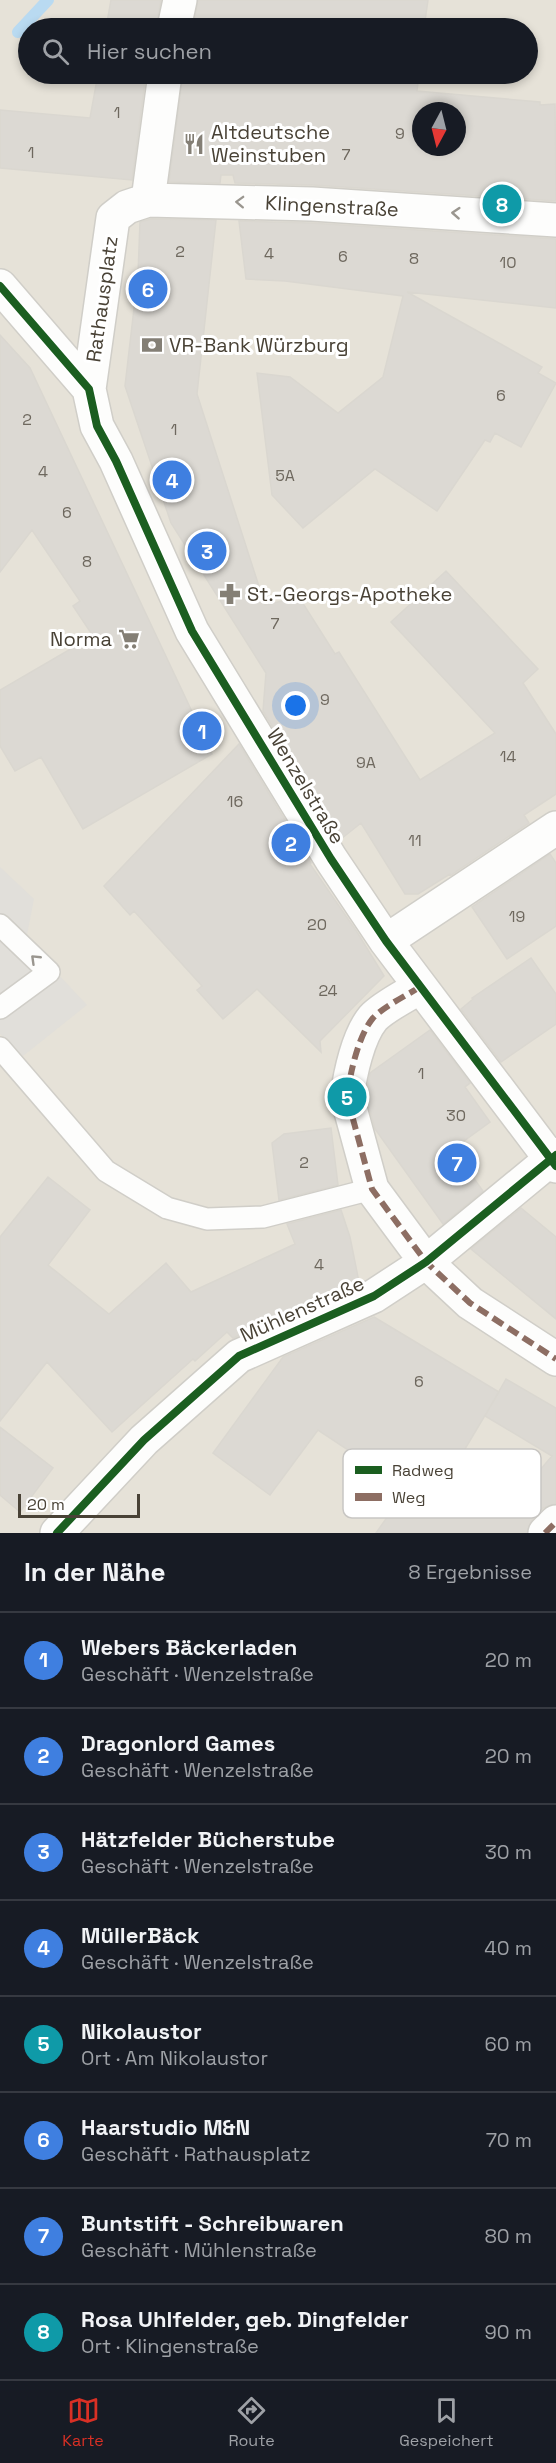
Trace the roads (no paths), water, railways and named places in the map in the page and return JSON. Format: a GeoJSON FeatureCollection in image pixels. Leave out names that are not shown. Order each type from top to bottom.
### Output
{"type":"FeatureCollection","features":[{"type":"Feature","properties":{"kind":"street"},"geometry":{"type":"LineString","coordinates":[[176,18],[180,0]]}},
{"type":"Feature","properties":{"kind":"street"},"geometry":{"type":"LineString","coordinates":[[148,200],[164,84]]}},
{"type":"Feature","properties":{"kind":"street","name":"Klingenstraße"},"geometry":{"type":"LineString","coordinates":[[113,218],[127,207],[148,200],[312,204],[556,220]]}},
{"type":"Feature","properties":{"kind":"street","name":"Rathausplatz"},"geometry":{"type":"LineString","coordinates":[[88,389],[113,218]]}},
{"type":"Feature","properties":{"kind":"street","name":"Rathausplatz"},"geometry":{"type":"LineString","coordinates":[[0,286],[88,389]]}},
{"type":"Feature","properties":{"kind":"street","name":"Wenzelstraße"},"geometry":{"type":"LineString","coordinates":[[88,389],[97,426],[116,461],[192,631],[331,859],[386,941],[554,1160]]}},
{"type":"Feature","properties":{"kind":"street"},"geometry":{"type":"LineString","coordinates":[[386,941],[549,832]]}},
{"type":"Feature","properties":{"kind":"street"},"geometry":{"type":"LineString","coordinates":[[420,987],[373,1018],[358,1047],[349,1082],[347,1097],[372,1189],[426,1262],[470,1303],[556,1359]]}},
{"type":"Feature","properties":{"kind":"street","name":"Mühlenstraße"},"geometry":{"type":"LineString","coordinates":[[57,1533],[144,1440],[239,1356],[374,1296],[426,1262],[554,1160]]}},
{"type":"Feature","properties":{"kind":"street"},"geometry":{"type":"LineString","coordinates":[[545,1533],[556,1522]]}},
{"type":"Feature","properties":{"kind":"lane"},"geometry":{"type":"LineString","coordinates":[[0,925],[49,972],[0,1008]]}},
{"type":"Feature","properties":{"kind":"lane"},"geometry":{"type":"LineString","coordinates":[[0,1048],[106,1171],[167,1208],[207,1219],[263,1217],[372,1189]]}},
{"type":"Feature","properties":{"kind":"waterway"},"geometry":{"type":"LineString","coordinates":[[31,18],[48,0]]}},
{"type":"Feature","properties":{"kind":"place","name":"Altdeutsche Weinstuben"},"geometry":{"type":"Point","coordinates":[194,144]}},
{"type":"Feature","properties":{"kind":"place","name":"Rosa Uhlfelder, geb. Dingfelder"},"geometry":{"type":"Point","coordinates":[502,204]}},
{"type":"Feature","properties":{"kind":"place","name":"Haarstudio M&N"},"geometry":{"type":"Point","coordinates":[148,289]}},
{"type":"Feature","properties":{"kind":"place","name":"VR-Bank Würzburg"},"geometry":{"type":"Point","coordinates":[152,345]}},
{"type":"Feature","properties":{"kind":"place","name":"MüllerBäck"},"geometry":{"type":"Point","coordinates":[172,480]}},
{"type":"Feature","properties":{"kind":"place","name":"Hätzfelder Bücherstube"},"geometry":{"type":"Point","coordinates":[207,551]}},
{"type":"Feature","properties":{"kind":"place","name":"St.-Georgs-Apotheke"},"geometry":{"type":"Point","coordinates":[230,594]}},
{"type":"Feature","properties":{"kind":"place","name":"Norma"},"geometry":{"type":"Point","coordinates":[129,639]}},
{"type":"Feature","properties":{"kind":"place","name":"Webers Bäckerladen"},"geometry":{"type":"Point","coordinates":[202,731]}},
{"type":"Feature","properties":{"kind":"place","name":"Dragonlord Games"},"geometry":{"type":"Point","coordinates":[291,843]}},
{"type":"Feature","properties":{"kind":"place","name":"Nikolaustor"},"geometry":{"type":"Point","coordinates":[347,1097]}},
{"type":"Feature","properties":{"kind":"place","name":"Buntstift - Schreibwaren"},"geometry":{"type":"Point","coordinates":[457,1163]}}]}
